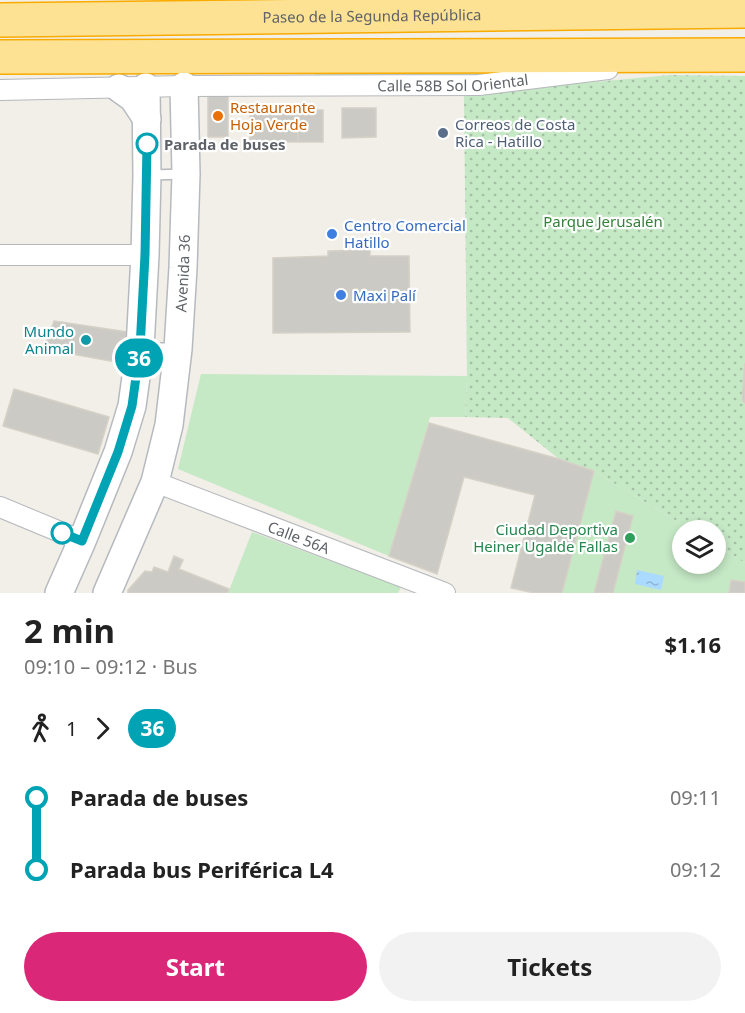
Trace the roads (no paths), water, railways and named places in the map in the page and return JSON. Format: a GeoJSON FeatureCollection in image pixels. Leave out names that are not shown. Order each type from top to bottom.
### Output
{"type":"FeatureCollection","features":[{"type":"Feature","properties":{"kind":"highway","name":"Paseo de la Segunda República"},"geometry":{"type":"LineString","coordinates":[[0,20],[745,11]]}},
{"type":"Feature","properties":{"kind":"highway"},"geometry":{"type":"LineString","coordinates":[[0,57],[732,54]]}},
{"type":"Feature","properties":{"kind":"street","name":"Calle 58B Sol Oriental"},"geometry":{"type":"LineString","coordinates":[[184,86],[479,85],[732,54]]}},
{"type":"Feature","properties":{"kind":"street"},"geometry":{"type":"LineString","coordinates":[[0,90],[184,86]]}},
{"type":"Feature","properties":{"kind":"street","name":"Avenida 36"},"geometry":{"type":"LineString","coordinates":[[107,593],[154,482],[169,425],[178,348],[183,268],[186,174],[184,86]]}},
{"type":"Feature","properties":{"kind":"street"},"geometry":{"type":"LineString","coordinates":[[59,593],[118,452],[132,406],[140,348],[145,255],[146,87]]}},
{"type":"Feature","properties":{"kind":"street"},"geometry":{"type":"LineString","coordinates":[[119,88],[133,98],[147,119]]}},
{"type":"Feature","properties":{"kind":"street"},"geometry":{"type":"LineString","coordinates":[[0,255],[145,255]]}},
{"type":"Feature","properties":{"kind":"street","name":"Calle 56A"},"geometry":{"type":"LineString","coordinates":[[154,482],[445,593]]}},
{"type":"Feature","properties":{"kind":"street"},"geometry":{"type":"LineString","coordinates":[[0,507],[82,541]]}},
{"type":"Feature","properties":{"kind":"lane"},"geometry":{"type":"LineString","coordinates":[[147,175],[186,174]]}},
{"type":"Feature","properties":{"kind":"lane"},"geometry":{"type":"LineString","coordinates":[[140,348],[178,348]]}},
{"type":"Feature","properties":{"kind":"water"},"geometry":{"type":"Polygon","coordinates":[[[637,570],[664,576],[661,590],[635,584],[637,570]]]}},
{"type":"Feature","properties":{"kind":"place","name":"Restaurante Hoja Verde"},"geometry":{"type":"Point","coordinates":[218,116]}},
{"type":"Feature","properties":{"kind":"place","name":"Correos de Costa Rica - Hatillo"},"geometry":{"type":"Point","coordinates":[443,133]}},
{"type":"Feature","properties":{"kind":"place","name":"Parada de buses"},"geometry":{"type":"Point","coordinates":[147,144]}},
{"type":"Feature","properties":{"kind":"place","name":"Centro Comercial Hatillo"},"geometry":{"type":"Point","coordinates":[332,234]}},
{"type":"Feature","properties":{"kind":"place","name":"Maxi Palí"},"geometry":{"type":"Point","coordinates":[341,295]}},
{"type":"Feature","properties":{"kind":"place","name":"Mundo Animal"},"geometry":{"type":"Point","coordinates":[86,340]}},
{"type":"Feature","properties":{"kind":"place","name":"Ciudad Deportiva Heiner Ugalde Fallas"},"geometry":{"type":"Point","coordinates":[630,538]}},
{"type":"Feature","properties":{"kind":"park label","name":"Parque Jerusalén"},"geometry":{"type":"Point","coordinates":[603,221]}}]}
